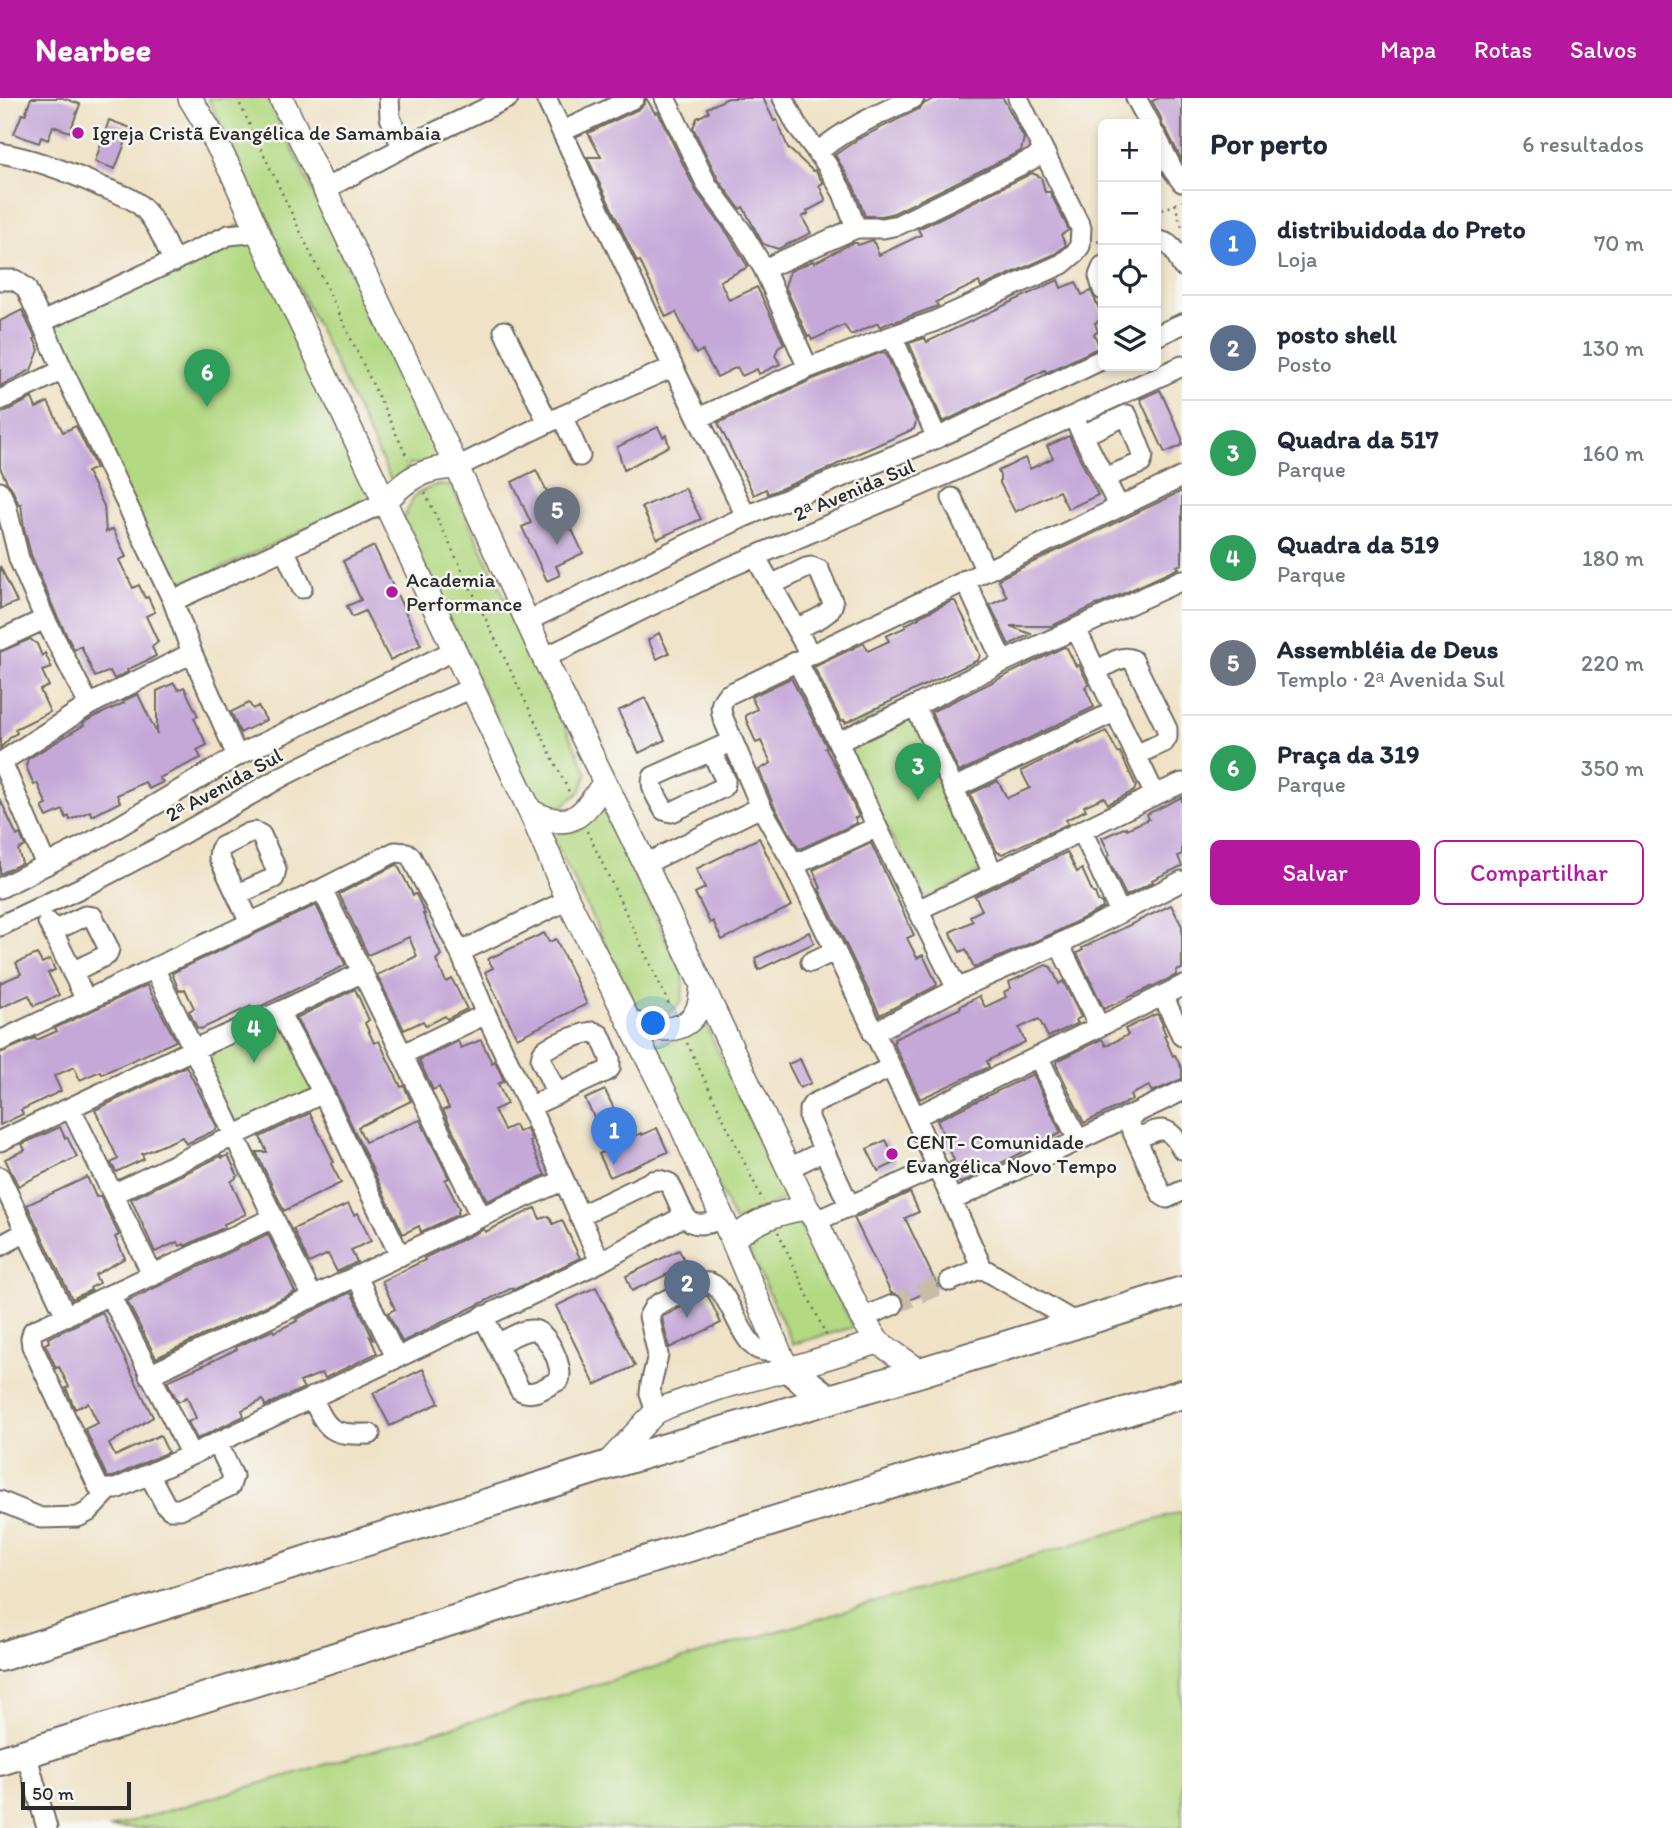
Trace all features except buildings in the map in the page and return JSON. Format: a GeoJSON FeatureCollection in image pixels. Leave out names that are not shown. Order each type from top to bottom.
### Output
{"type":"FeatureCollection","features":[{"type":"Feature","properties":{"kind":"highway"},"geometry":{"type":"LineString","coordinates":[[0,1657],[605,1466],[1182,1291]]}},
{"type":"Feature","properties":{"kind":"highway"},"geometry":{"type":"LineString","coordinates":[[784,1360],[829,1400]]}},
{"type":"Feature","properties":{"kind":"highway"},"geometry":{"type":"LineString","coordinates":[[13,1757],[1182,1394]]}},
{"type":"Feature","properties":{"kind":"main road"},"geometry":{"type":"LineString","coordinates":[[190,98],[234,177],[530,811],[568,900],[681,1125],[784,1360]]}},
{"type":"Feature","properties":{"kind":"main road"},"geometry":{"type":"LineString","coordinates":[[281,98],[457,467],[544,658],[862,1318],[878,1342],[921,1372]]}},
{"type":"Feature","properties":{"kind":"main road"},"geometry":{"type":"LineString","coordinates":[[385,502],[400,486],[416,476],[437,468],[457,467]]}},
{"type":"Feature","properties":{"kind":"main road"},"geometry":{"type":"LineString","coordinates":[[530,811],[557,820],[580,816],[604,783]]}},
{"type":"Feature","properties":{"kind":"main road"},"geometry":{"type":"LineString","coordinates":[[630,1022],[662,1030],[680,1027],[691,1019],[699,1007],[702,986]]}},
{"type":"Feature","properties":{"kind":"main road"},"geometry":{"type":"LineString","coordinates":[[727,1229],[751,1225],[788,1210],[812,1214]]}},
{"type":"Feature","properties":{"kind":"main road"},"geometry":{"type":"LineString","coordinates":[[605,1466],[656,1412],[669,1406],[784,1360],[836,1356],[878,1342]]}},
{"type":"Feature","properties":{"kind":"street"},"geometry":{"type":"LineString","coordinates":[[389,98],[390,117],[402,148]]}},
{"type":"Feature","properties":{"kind":"street"},"geometry":{"type":"LineString","coordinates":[[325,189],[402,148],[508,98]]}},
{"type":"Feature","properties":{"kind":"street"},"geometry":{"type":"LineString","coordinates":[[546,98],[746,516]]}},
{"type":"Feature","properties":{"kind":"street"},"geometry":{"type":"LineString","coordinates":[[563,131],[634,98]]}},
{"type":"Feature","properties":{"kind":"street"},"geometry":{"type":"LineString","coordinates":[[665,98],[707,185],[742,232],[764,269],[808,368]]}},
{"type":"Feature","properties":{"kind":"street"},"geometry":{"type":"LineString","coordinates":[[783,98],[796,124],[827,165],[843,193],[856,228]]}},
{"type":"Feature","properties":{"kind":"street"},"geometry":{"type":"LineString","coordinates":[[817,153],[873,106],[914,98]]}},
{"type":"Feature","properties":{"kind":"street"},"geometry":{"type":"LineString","coordinates":[[699,418],[808,368],[933,323],[1062,264],[1075,253],[1080,246],[1081,228],[1018,98]]}},
{"type":"Feature","properties":{"kind":"street"},"geometry":{"type":"LineString","coordinates":[[1136,98],[1147,119]]}},
{"type":"Feature","properties":{"kind":"street"},"geometry":{"type":"LineString","coordinates":[[1161,146],[1182,182]]}},
{"type":"Feature","properties":{"kind":"street"},"geometry":{"type":"LineString","coordinates":[[0,153],[51,166],[123,195],[141,206],[174,262]]}},
{"type":"Feature","properties":{"kind":"street"},"geometry":{"type":"LineString","coordinates":[[764,269],[856,228],[898,225],[1045,153]]}},
{"type":"Feature","properties":{"kind":"street"},"geometry":{"type":"LineString","coordinates":[[42,322],[254,222]]}},
{"type":"Feature","properties":{"kind":"street"},"geometry":{"type":"LineString","coordinates":[[1161,241],[1170,244],[1182,266]]}},
{"type":"Feature","properties":{"kind":"street"},"geometry":{"type":"LineString","coordinates":[[0,280],[15,281],[26,288],[173,601],[192,653],[237,756]]}},
{"type":"Feature","properties":{"kind":"street"},"geometry":{"type":"LineString","coordinates":[[1161,334],[1182,324]]}},
{"type":"Feature","properties":{"kind":"street"},"geometry":{"type":"LineString","coordinates":[[505,331],[555,420],[580,456]]}},
{"type":"Feature","properties":{"kind":"street"},"geometry":{"type":"LineString","coordinates":[[892,336],[937,438]]}},
{"type":"Feature","properties":{"kind":"street","name":"2ᵃ Avenida Sul"},"geometry":{"type":"LineString","coordinates":[[527,621],[746,516],[937,438],[1098,361]]}},
{"type":"Feature","properties":{"kind":"street","name":"2ᵃ Avenida Sul"},"geometry":{"type":"LineString","coordinates":[[544,658],[723,570],[945,475],[1182,366]]}},
{"type":"Feature","properties":{"kind":"street"},"geometry":{"type":"LineString","coordinates":[[457,467],[673,368]]}},
{"type":"Feature","properties":{"kind":"street"},"geometry":{"type":"LineString","coordinates":[[0,400],[63,370]]}},
{"type":"Feature","properties":{"kind":"street"},"geometry":{"type":"LineString","coordinates":[[1104,478],[1143,460],[1127,415],[1129,390]]}},
{"type":"Feature","properties":{"kind":"street"},"geometry":{"type":"LineString","coordinates":[[1083,435],[1127,415]]}},
{"type":"Feature","properties":{"kind":"street"},"geometry":{"type":"LineString","coordinates":[[1074,417],[1119,507]]}},
{"type":"Feature","properties":{"kind":"street"},"geometry":{"type":"LineString","coordinates":[[1076,1324],[982,1268],[915,1117],[794,866],[761,807],[720,708],[727,695],[1182,477]]}},
{"type":"Feature","properties":{"kind":"street"},"geometry":{"type":"LineString","coordinates":[[0,492],[6,505],[19,559],[89,705]]}},
{"type":"Feature","properties":{"kind":"street"},"geometry":{"type":"LineString","coordinates":[[951,498],[986,571]]}},
{"type":"Feature","properties":{"kind":"street"},"geometry":{"type":"LineString","coordinates":[[173,601],[385,502]]}},
{"type":"Feature","properties":{"kind":"street"},"geometry":{"type":"LineString","coordinates":[[284,549],[302,587]]}},
{"type":"Feature","properties":{"kind":"street"},"geometry":{"type":"LineString","coordinates":[[755,556],[796,628],[804,657],[838,742],[957,989]]}},
{"type":"Feature","properties":{"kind":"street"},"geometry":{"type":"LineString","coordinates":[[771,584],[806,568],[819,570],[833,608],[796,628]]}},
{"type":"Feature","properties":{"kind":"street"},"geometry":{"type":"LineString","coordinates":[[965,580],[1003,662]]}},
{"type":"Feature","properties":{"kind":"street"},"geometry":{"type":"LineString","coordinates":[[838,742],[1182,580]]}},
{"type":"Feature","properties":{"kind":"street"},"geometry":{"type":"LineString","coordinates":[[0,640],[46,618]]}},
{"type":"Feature","properties":{"kind":"street"},"geometry":{"type":"LineString","coordinates":[[1076,629],[1155,795]]}},
{"type":"Feature","properties":{"kind":"street","name":"2ᵃ Avenida Sul"},"geometry":{"type":"LineString","coordinates":[[0,888],[101,837],[237,756],[455,650]]}},
{"type":"Feature","properties":{"kind":"street"},"geometry":{"type":"LineString","coordinates":[[46,866],[1,762],[89,705],[192,653]]}},
{"type":"Feature","properties":{"kind":"street"},"geometry":{"type":"LineString","coordinates":[[1097,671],[1122,658],[1133,660],[1167,729],[1164,742],[1136,755]]}},
{"type":"Feature","properties":{"kind":"street","name":"2ᵃ Avenida Sul"},"geometry":{"type":"LineString","coordinates":[[0,926],[154,850],[284,776],[351,742],[472,688]]}},
{"type":"Feature","properties":{"kind":"street"},"geometry":{"type":"LineString","coordinates":[[915,706],[993,873]]}},
{"type":"Feature","properties":{"kind":"street"},"geometry":{"type":"LineString","coordinates":[[954,788],[1116,711]]}},
{"type":"Feature","properties":{"kind":"street"},"geometry":{"type":"LineString","coordinates":[[711,751],[733,741]]}},
{"type":"Feature","properties":{"kind":"street"},"geometry":{"type":"LineString","coordinates":[[918,910],[1182,783]]}},
{"type":"Feature","properties":{"kind":"street"},"geometry":{"type":"LineString","coordinates":[[645,864],[761,807]]}},
{"type":"Feature","properties":{"kind":"street"},"geometry":{"type":"LineString","coordinates":[[794,866],[877,827]]}},
{"type":"Feature","properties":{"kind":"street"},"geometry":{"type":"LineString","coordinates":[[1082,831],[1120,913]]}},
{"type":"Feature","properties":{"kind":"street"},"geometry":{"type":"LineString","coordinates":[[0,1041],[395,852],[407,853],[435,885],[486,1014],[600,1262]]}},
{"type":"Feature","properties":{"kind":"street"},"geometry":{"type":"LineString","coordinates":[[873,1032],[957,989],[1180,886]]}},
{"type":"Feature","properties":{"kind":"street"},"geometry":{"type":"LineString","coordinates":[[322,889],[481,1217]]}},
{"type":"Feature","properties":{"kind":"street"},"geometry":{"type":"LineString","coordinates":[[238,894],[250,923]]}},
{"type":"Feature","properties":{"kind":"street"},"geometry":{"type":"LineString","coordinates":[[460,952],[568,900]]}},
{"type":"Feature","properties":{"kind":"street"},"geometry":{"type":"LineString","coordinates":[[40,907],[86,1000]]}},
{"type":"Feature","properties":{"kind":"street"},"geometry":{"type":"LineString","coordinates":[[53,931],[90,915],[109,949],[107,955],[72,972]]}},
{"type":"Feature","properties":{"kind":"street"},"geometry":{"type":"LineString","coordinates":[[1059,944],[1099,1026]]}},
{"type":"Feature","properties":{"kind":"street"},"geometry":{"type":"LineString","coordinates":[[811,962],[834,951]]}},
{"type":"Feature","properties":{"kind":"street"},"geometry":{"type":"LineString","coordinates":[[154,968],[313,1298]]}},
{"type":"Feature","properties":{"kind":"street"},"geometry":{"type":"LineString","coordinates":[[0,1141],[363,972]]}},
{"type":"Feature","properties":{"kind":"street"},"geometry":{"type":"LineString","coordinates":[[915,1117],[1182,986]]}},
{"type":"Feature","properties":{"kind":"street"},"geometry":{"type":"LineString","coordinates":[[1163,996],[1182,1036]]}},
{"type":"Feature","properties":{"kind":"street"},"geometry":{"type":"LineString","coordinates":[[279,1012],[323,1093],[400,1256]]}},
{"type":"Feature","properties":{"kind":"street"},"geometry":{"type":"LineString","coordinates":[[403,1054],[486,1014]]}},
{"type":"Feature","properties":{"kind":"street"},"geometry":{"type":"LineString","coordinates":[[1038,1056],[1078,1140]]}},
{"type":"Feature","properties":{"kind":"street"},"geometry":{"type":"LineString","coordinates":[[850,1207],[809,1118],[809,1110],[813,1104],[890,1068]]}},
{"type":"Feature","properties":{"kind":"street"},"geometry":{"type":"LineString","coordinates":[[953,1200],[1182,1091]]}},
{"type":"Feature","properties":{"kind":"street"},"geometry":{"type":"LineString","coordinates":[[113,1194],[323,1093]]}},
{"type":"Feature","properties":{"kind":"street"},"geometry":{"type":"LineString","coordinates":[[529,1107],[557,1094]]}},
{"type":"Feature","properties":{"kind":"street"},"geometry":{"type":"LineString","coordinates":[[71,1109],[153,1276]]}},
{"type":"Feature","properties":{"kind":"street"},"geometry":{"type":"LineString","coordinates":[[1126,1117],[1162,1195],[1167,1198],[1182,1191]]}},
{"type":"Feature","properties":{"kind":"street"},"geometry":{"type":"LineString","coordinates":[[1136,1139],[1157,1130],[1166,1131],[1173,1134],[1182,1149]]}},
{"type":"Feature","properties":{"kind":"street"},"geometry":{"type":"LineString","coordinates":[[789,1168],[824,1151]]}},
{"type":"Feature","properties":{"kind":"street"},"geometry":{"type":"LineString","coordinates":[[812,1214],[850,1207],[937,1167]]}},
{"type":"Feature","properties":{"kind":"street"},"geometry":{"type":"LineString","coordinates":[[0,1177],[65,1316]]}},
{"type":"Feature","properties":{"kind":"street"},"geometry":{"type":"LineString","coordinates":[[149,1375],[564,1180]]}},
{"type":"Feature","properties":{"kind":"street"},"geometry":{"type":"LineString","coordinates":[[579,1216],[659,1180],[669,1183],[684,1216],[691,1222],[727,1229]]}},
{"type":"Feature","properties":{"kind":"street"},"geometry":{"type":"LineString","coordinates":[[0,1501],[41,1518],[78,1517],[88,1512],[110,1490],[191,1455],[600,1262],[684,1216]]}},
{"type":"Feature","properties":{"kind":"street"},"geometry":{"type":"LineString","coordinates":[[110,1490],[98,1486],[32,1346],[30,1338],[33,1331],[273,1218]]}},
{"type":"Feature","properties":{"kind":"street"},"geometry":{"type":"LineString","coordinates":[[0,1246],[26,1232]]}},
{"type":"Feature","properties":{"kind":"street"},"geometry":{"type":"LineString","coordinates":[[950,1281],[982,1268]]}},
{"type":"Feature","properties":{"kind":"street"},"geometry":{"type":"LineString","coordinates":[[357,1277],[396,1357]]}},
{"type":"Feature","properties":{"kind":"street"},"geometry":{"type":"LineString","coordinates":[[656,1412],[650,1394],[658,1355],[649,1316],[660,1303],[708,1283],[716,1286],[726,1299],[751,1344],[784,1360]]}},
{"type":"Feature","properties":{"kind":"street"},"geometry":{"type":"LineString","coordinates":[[726,1299],[752,1286]]}},
{"type":"Feature","properties":{"kind":"street"},"geometry":{"type":"LineString","coordinates":[[110,1295],[191,1455]]}},
{"type":"Feature","properties":{"kind":"street"},"geometry":{"type":"LineString","coordinates":[[862,1318],[893,1305]]}},
{"type":"Feature","properties":{"kind":"street"},"geometry":{"type":"LineString","coordinates":[[483,1316],[497,1345]]}},
{"type":"Feature","properties":{"kind":"street"},"geometry":{"type":"LineString","coordinates":[[312,1397],[323,1422],[333,1430],[346,1435],[370,1434]]}},
{"type":"Feature","properties":{"kind":"street"},"geometry":{"type":"LineString","coordinates":[[149,1474],[170,1509],[180,1509],[230,1486],[233,1476],[217,1442]]}},
{"type":"Feature","properties":{"kind":"street"},"geometry":{"type":"LineString","coordinates":[[13,1757],[47,1828]]}},
{"type":"Feature","properties":{"kind":"path"},"geometry":{"type":"LineString","coordinates":[[237,98],[836,1356]]}},
{"type":"Feature","properties":{"kind":"path"},"geometry":{"type":"LineString","coordinates":[[1161,211],[1182,201]]}},
{"type":"Feature","properties":{"kind":"path"},"geometry":{"type":"LineString","coordinates":[[1175,204],[1182,228]]}},
{"type":"Feature","properties":{"kind":"green space"},"geometry":{"type":"Polygon","coordinates":[[[208,98],[268,98],[442,464],[410,464],[394,486],[208,98]]]}},
{"type":"Feature","properties":{"kind":"green space"},"geometry":{"type":"Polygon","coordinates":[[[246,222],[375,497],[169,592],[40,317],[246,222]]]}},
{"type":"Feature","properties":{"kind":"green space"},"geometry":{"type":"Polygon","coordinates":[[[435,485],[452,486],[587,773],[580,792],[562,806],[536,801],[402,522],[415,495],[435,485]]]}},
{"type":"Feature","properties":{"kind":"green space"},"geometry":{"type":"Polygon","coordinates":[[[918,694],[993,866],[927,899],[834,736],[918,694]]]}},
{"type":"Feature","properties":{"kind":"green space"},"geometry":{"type":"Polygon","coordinates":[[[598,799],[684,976],[682,1001],[658,1024],[641,1016],[550,832],[573,832],[591,821],[598,799]]]}},
{"type":"Feature","properties":{"kind":"green space"},"geometry":{"type":"Polygon","coordinates":[[[280,1001],[321,1086],[229,1131],[187,1041],[280,1001]]]}},
{"type":"Feature","properties":{"kind":"green space"},"geometry":{"type":"Polygon","coordinates":[[[704,1021],[786,1198],[735,1222],[653,1044],[681,1038],[704,1021]]]}},
{"type":"Feature","properties":{"kind":"green space"},"geometry":{"type":"Polygon","coordinates":[[[795,1216],[854,1327],[793,1344],[744,1240],[795,1216]]]}},
{"type":"Feature","properties":{"kind":"green space"},"geometry":{"type":"Polygon","coordinates":[[[1182,1512],[1182,1828],[109,1828],[1182,1512]]]}},
{"type":"Feature","properties":{"kind":"tunnel"},"geometry":{"type":"LineString","coordinates":[[893,1305],[950,1281]]}},
{"type":"Feature","properties":{"kind":"place","name":"Igreja Cristã Evangélica de Samambaia"},"geometry":{"type":"Point","coordinates":[78,133]}},
{"type":"Feature","properties":{"kind":"place","name":"Praça da 319"},"geometry":{"type":"Point","coordinates":[207,407]}},
{"type":"Feature","properties":{"kind":"place","name":"Assembléia de Deus"},"geometry":{"type":"Point","coordinates":[557,545]}},
{"type":"Feature","properties":{"kind":"place","name":"Academia Performance"},"geometry":{"type":"Point","coordinates":[392,592]}},
{"type":"Feature","properties":{"kind":"place","name":"Quadra da 517"},"geometry":{"type":"Point","coordinates":[918,801]}},
{"type":"Feature","properties":{"kind":"place","name":"Quadra da 519"},"geometry":{"type":"Point","coordinates":[254,1063]}},
{"type":"Feature","properties":{"kind":"place","name":"CENT- Comunidade Evangélica Novo Tempo"},"geometry":{"type":"Point","coordinates":[892,1154]}},
{"type":"Feature","properties":{"kind":"place","name":"distribuidoda do Preto"},"geometry":{"type":"Point","coordinates":[614,1165]}},
{"type":"Feature","properties":{"kind":"place","name":"posto shell"},"geometry":{"type":"Point","coordinates":[687,1318]}}]}
